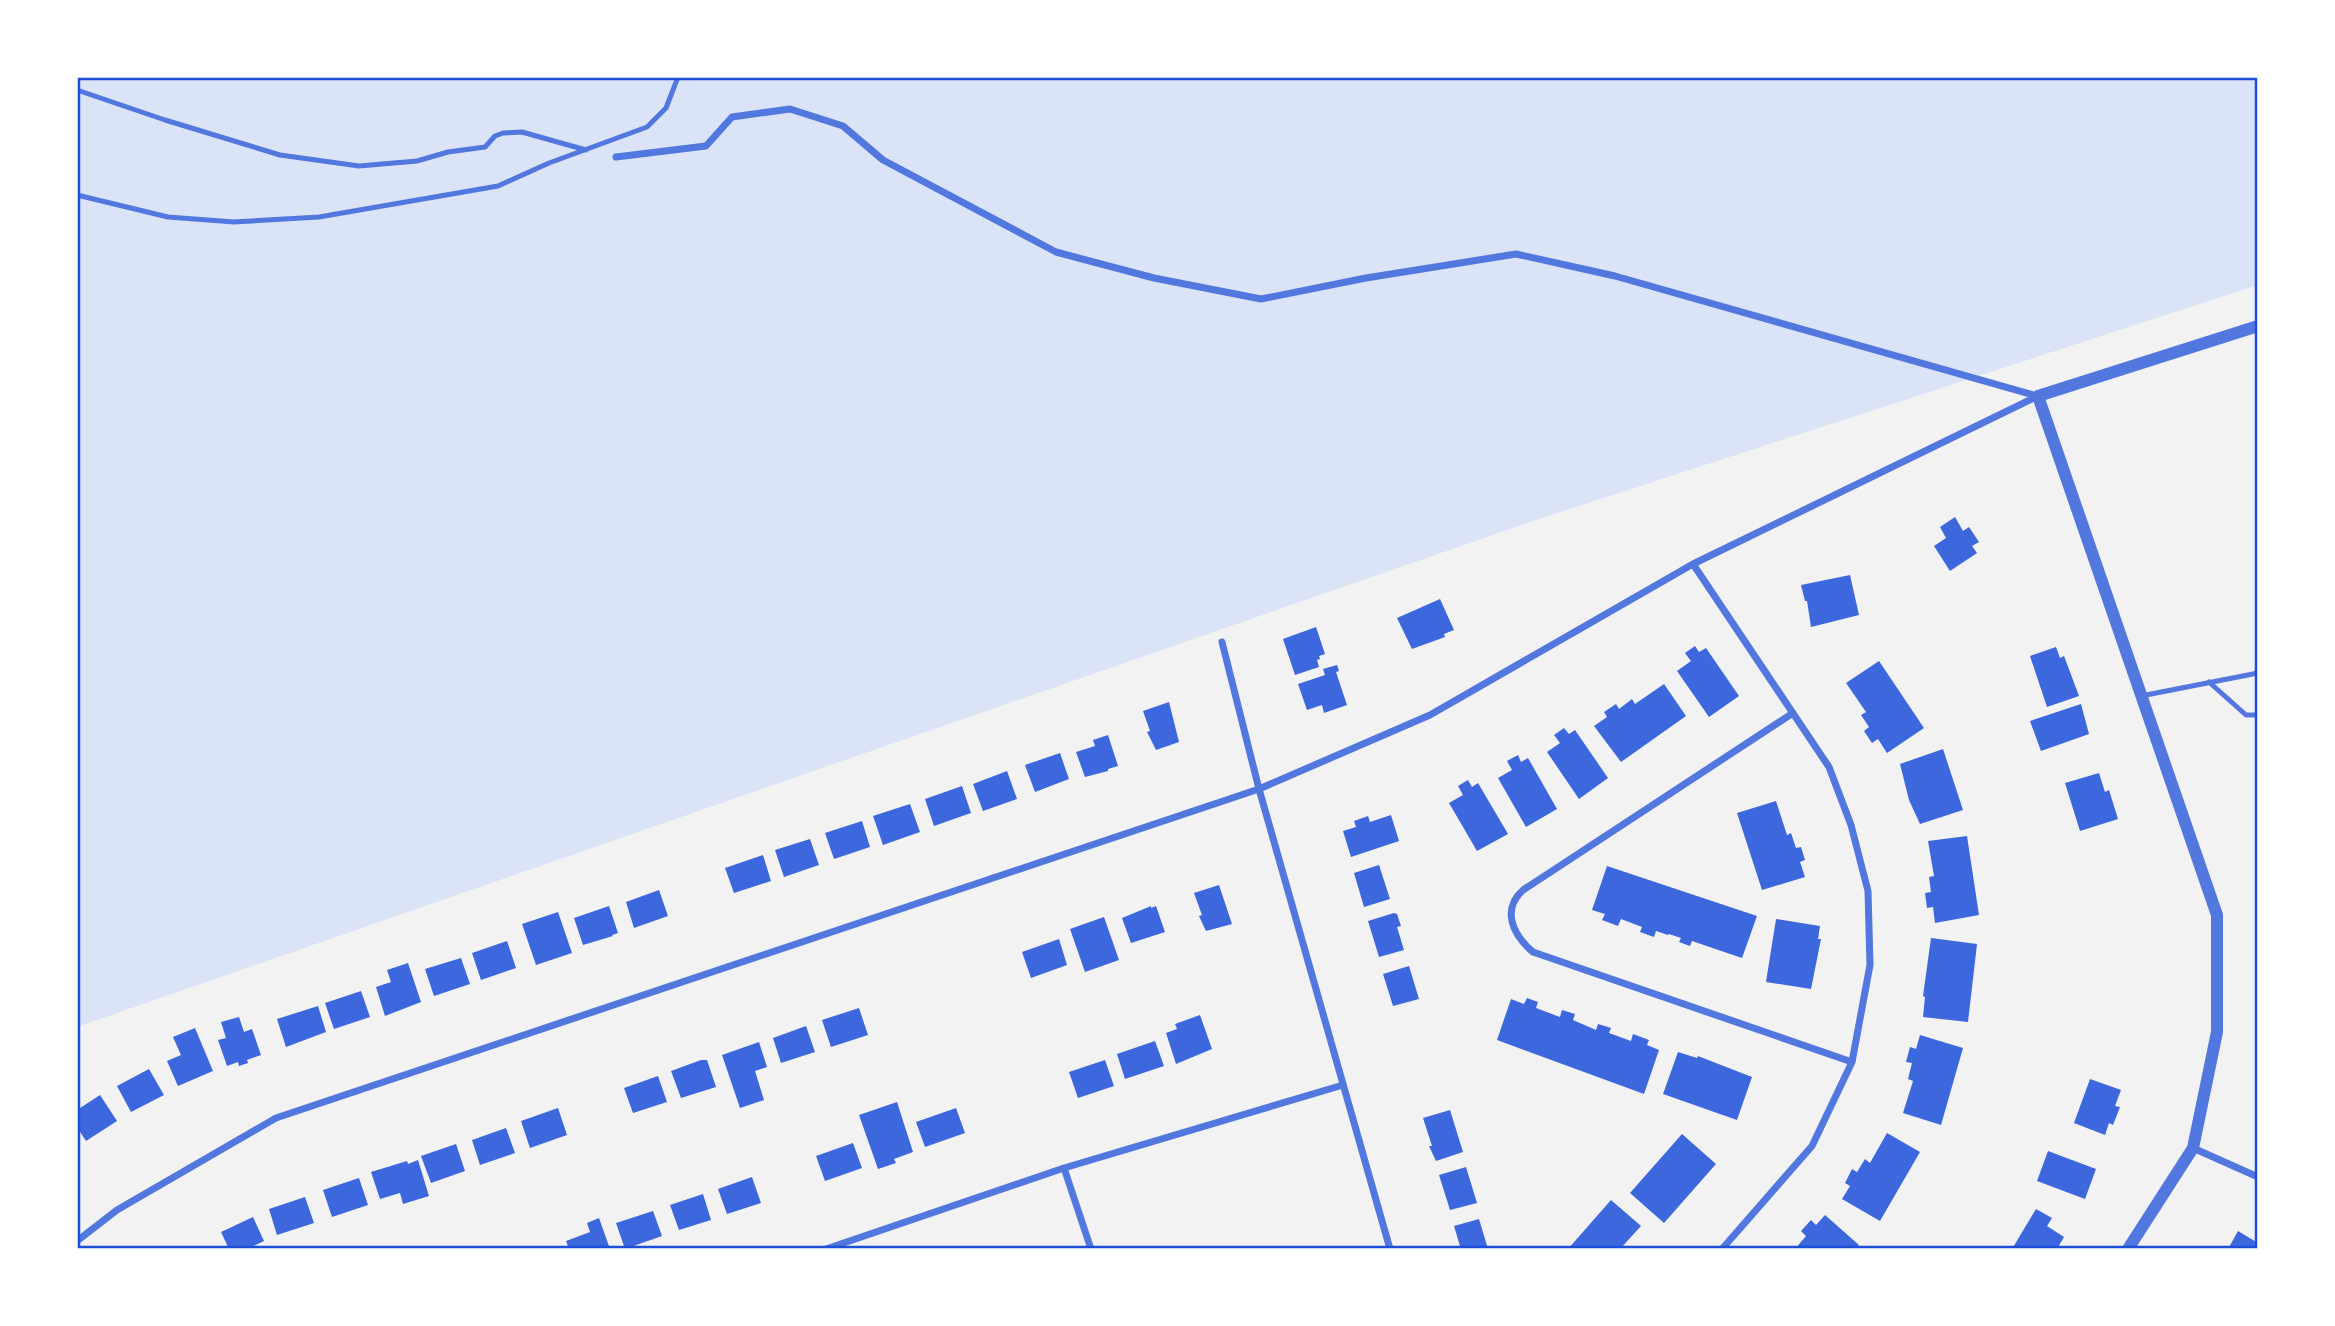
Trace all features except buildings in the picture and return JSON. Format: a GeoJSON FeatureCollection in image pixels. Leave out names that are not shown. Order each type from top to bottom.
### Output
{"type":"FeatureCollection","features":[{"type":"Feature","properties":{"kind":"street"},"geometry":{"type":"LineString","coordinates":[[616,157],[706,146],[732,117],[790,109],[843,126],[883,160],[1056,251],[1154,278],[1261,299],[1366,278],[1516,254],[1615,276],[2038,396]]}},
{"type":"Feature","properties":{"kind":"street"},"geometry":{"type":"LineString","coordinates":[[77,1241],[117,1210],[276,1118],[1259,789],[1430,715],[1693,564],[2038,396],[2258,326]]}},
{"type":"Feature","properties":{"kind":"street"},"geometry":{"type":"LineString","coordinates":[[2038,396],[2217,915],[2217,1032],[2193,1149],[2128,1249]]}},
{"type":"Feature","properties":{"kind":"street"},"geometry":{"type":"LineString","coordinates":[[1693,564],[1829,767],[1851,825],[1868,891],[1870,965],[1852,1062],[1812,1146],[1721,1249]]}},
{"type":"Feature","properties":{"kind":"street"},"geometry":{"type":"LineString","coordinates":[[1222,642],[1259,789],[1390,1249]]}},
{"type":"Feature","properties":{"kind":"street"},"geometry":{"type":"LineString","coordinates":[[1793,713],[1523,890],[1512,904],[1513,922],[1521,942],[1533,952],[1852,1062]]}},
{"type":"Feature","properties":{"kind":"street"},"geometry":{"type":"LineString","coordinates":[[826,1249],[1064,1168],[1343,1085]]}},
{"type":"Feature","properties":{"kind":"street"},"geometry":{"type":"LineString","coordinates":[[2193,1149],[2258,1177]]}},
{"type":"Feature","properties":{"kind":"street"},"geometry":{"type":"LineString","coordinates":[[1064,1168],[1091,1249]]}},
{"type":"Feature","properties":{"kind":"lane"},"geometry":{"type":"LineString","coordinates":[[77,195],[169,217],[234,222],[318,217],[498,186],[647,127],[666,108],[678,77]]}},
{"type":"Feature","properties":{"kind":"lane"},"geometry":{"type":"LineString","coordinates":[[77,90],[280,155],[359,166],[417,161],[448,152],[485,147],[495,136],[503,133],[522,132],[586,150]]}},
{"type":"Feature","properties":{"kind":"lane"},"geometry":{"type":"LineString","coordinates":[[2141,696],[2258,673]]}},
{"type":"Feature","properties":{"kind":"lane"},"geometry":{"type":"LineString","coordinates":[[2209,682],[2246,715],[2258,715]]}},
{"type":"Feature","properties":{"kind":"shaded area"},"geometry":{"type":"Polygon","coordinates":[[[77,77],[2258,77],[2258,285],[1530,522],[77,1027],[77,77]]]}}]}
